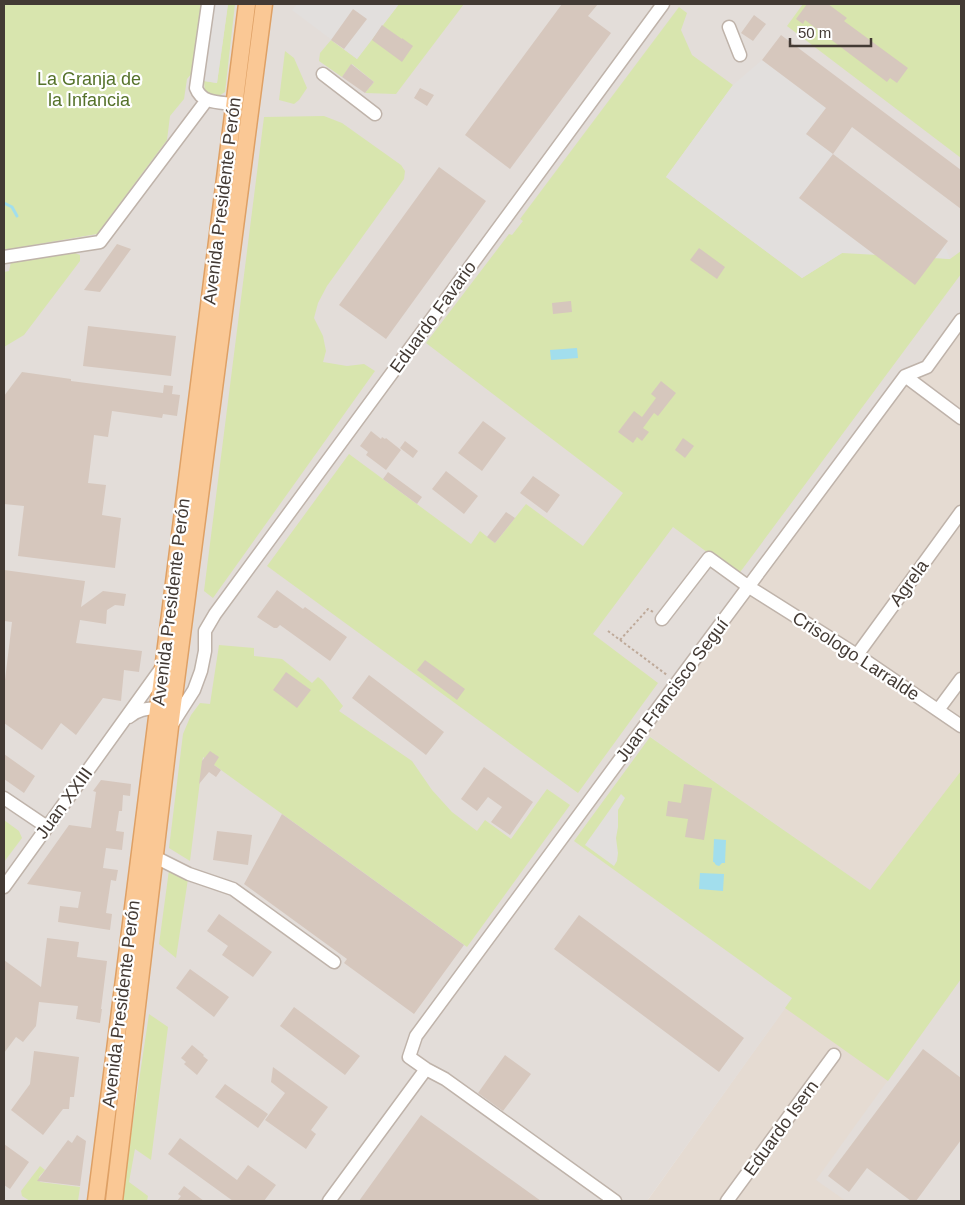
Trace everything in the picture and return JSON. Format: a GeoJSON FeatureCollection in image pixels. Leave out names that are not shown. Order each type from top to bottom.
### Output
{"type":"FeatureCollection","features":[{"type":"Feature","properties":{"kind":"main road","name":"Avenida Presidente Perón"},"geometry":{"type":"LineString","coordinates":[[114,1201],[170,727],[165,707],[163,666],[175,633],[234,104],[247,4]]}},
{"type":"Feature","properties":{"kind":"main road","name":"Avenida Presidente Perón"},"geometry":{"type":"LineString","coordinates":[[96,1201],[264,4]]}},
{"type":"Feature","properties":{"kind":"street"},"geometry":{"type":"LineString","coordinates":[[208,4],[196,88],[206,101],[234,104]]}},
{"type":"Feature","properties":{"kind":"street","name":"Eduardo Favario"},"geometry":{"type":"LineString","coordinates":[[170,727],[194,690],[201,671],[205,651],[205,631],[215,614],[663,4]]}},
{"type":"Feature","properties":{"kind":"street"},"geometry":{"type":"LineString","coordinates":[[729,27],[740,55]]}},
{"type":"Feature","properties":{"kind":"street"},"geometry":{"type":"LineString","coordinates":[[323,74],[375,114]]}},
{"type":"Feature","properties":{"kind":"street"},"geometry":{"type":"LineString","coordinates":[[4,257],[100,242],[206,101]]}},
{"type":"Feature","properties":{"kind":"street","name":"Juan Francisco Seguí"},"geometry":{"type":"LineString","coordinates":[[426,1069],[409,1057],[416,1036],[905,376],[927,367],[961,320]]}},
{"type":"Feature","properties":{"kind":"street"},"geometry":{"type":"LineString","coordinates":[[905,376],[961,418]]}},
{"type":"Feature","properties":{"kind":"street","name":"Agrela"},"geometry":{"type":"LineString","coordinates":[[857,655],[961,512]]}},
{"type":"Feature","properties":{"kind":"street","name":"Crisologo Larralde"},"geometry":{"type":"LineString","coordinates":[[662,619],[709,558],[749,587],[857,655],[961,726]]}},
{"type":"Feature","properties":{"kind":"street"},"geometry":{"type":"LineString","coordinates":[[175,633],[205,631]]}},
{"type":"Feature","properties":{"kind":"street","name":"Juan XXIII"},"geometry":{"type":"LineString","coordinates":[[4,887],[163,666]]}},
{"type":"Feature","properties":{"kind":"street"},"geometry":{"type":"LineString","coordinates":[[938,710],[961,679]]}},
{"type":"Feature","properties":{"kind":"street","name":"Juan XXIII"},"geometry":{"type":"LineString","coordinates":[[125,720],[134,712],[146,708],[165,707],[183,700],[194,690]]}},
{"type":"Feature","properties":{"kind":"street"},"geometry":{"type":"LineString","coordinates":[[4,798],[47,827]]}},
{"type":"Feature","properties":{"kind":"street"},"geometry":{"type":"LineString","coordinates":[[155,857],[189,874],[232,889],[334,962]]}},
{"type":"Feature","properties":{"kind":"street","name":"Eduardo Isern"},"geometry":{"type":"LineString","coordinates":[[727,1201],[834,1055]]}},
{"type":"Feature","properties":{"kind":"street"},"geometry":{"type":"LineString","coordinates":[[329,1201],[426,1069],[445,1079],[615,1201]]}},
{"type":"Feature","properties":{"kind":"path"},"geometry":{"type":"LineString","coordinates":[[620,640],[648,609],[662,619]]}},
{"type":"Feature","properties":{"kind":"path"},"geometry":{"type":"LineString","coordinates":[[608,632],[677,682]]}},
{"type":"Feature","properties":{"kind":"shaded area"},"geometry":{"type":"Polygon","coordinates":[[[4,4],[961,4],[961,320],[927,367],[905,376],[641,730],[870,890],[647,1201],[4,1201],[4,4]]]}},
{"type":"Feature","properties":{"kind":"shaded area"},"geometry":{"type":"Polygon","coordinates":[[[214,4],[228,4],[217,83],[204,81],[214,4]]]}},
{"type":"Feature","properties":{"kind":"shaded area"},"geometry":{"type":"Polygon","coordinates":[[[297,4],[399,4],[357,59],[292,10],[297,4]]]}},
{"type":"Feature","properties":{"kind":"shaded area"},"geometry":{"type":"Polygon","coordinates":[[[762,60],[826,108],[807,134],[940,234],[950,259],[842,253],[802,278],[666,177],[733,85],[762,60]]]}},
{"type":"Feature","properties":{"kind":"shaded area"},"geometry":{"type":"Polygon","coordinates":[[[961,320],[961,1201],[647,1201],[869,890],[641,731],[905,376],[961,320]]]}},
{"type":"Feature","properties":{"kind":"shaded area"},"geometry":{"type":"Polygon","coordinates":[[[621,794],[625,798],[618,810],[616,838],[618,853],[614,866],[585,845],[621,794]]]}},
{"type":"Feature","properties":{"kind":"shaded area"},"geometry":{"type":"Polygon","coordinates":[[[961,979],[961,1201],[846,1201],[816,1180],[961,979]]]}},
{"type":"Feature","properties":{"kind":"green space","name":"La Granja de la Infancia"},"geometry":{"type":"Polygon","coordinates":[[[4,4],[202,4],[193,72],[187,79],[184,99],[170,116],[167,140],[97,234],[4,250],[4,4]]]}},
{"type":"Feature","properties":{"kind":"green space"},"geometry":{"type":"Polygon","coordinates":[[[228,4],[235,4],[225,92],[219,96],[209,97],[205,92],[204,81],[217,83],[228,4]]]}},
{"type":"Feature","properties":{"kind":"green space"},"geometry":{"type":"Polygon","coordinates":[[[399,4],[464,4],[396,94],[365,93],[374,82],[352,64],[342,77],[319,61],[320,53],[331,40],[357,59],[399,4]]]}},
{"type":"Feature","properties":{"kind":"green space"},"geometry":{"type":"Polygon","coordinates":[[[803,4],[961,4],[961,158],[787,26],[803,4]]]}},
{"type":"Feature","properties":{"kind":"green space"},"geometry":{"type":"Polygon","coordinates":[[[679,7],[687,13],[681,30],[692,55],[733,85],[666,177],[802,278],[842,253],[894,253],[950,259],[961,251],[961,274],[738,575],[673,527],[593,634],[658,683],[578,793],[267,566],[349,454],[471,544],[480,531],[495,543],[526,504],[583,546],[623,493],[426,343],[509,234],[512,235],[523,221],[520,219],[679,7]]]}},
{"type":"Feature","properties":{"kind":"green space"},"geometry":{"type":"Polygon","coordinates":[[[285,51],[294,58],[307,88],[294,104],[279,100],[285,51]]]}},
{"type":"Feature","properties":{"kind":"green space"},"geometry":{"type":"Polygon","coordinates":[[[324,116],[342,123],[401,165],[405,171],[404,179],[327,286],[318,303],[314,318],[323,336],[326,351],[323,362],[347,366],[364,364],[375,371],[213,598],[204,591],[264,117],[324,116]]]}},
{"type":"Feature","properties":{"kind":"green space"},"geometry":{"type":"Polygon","coordinates":[[[72,252],[80,255],[80,261],[24,335],[4,347],[4,272],[9,271],[11,262],[72,252]]]}},
{"type":"Feature","properties":{"kind":"green space"},"geometry":{"type":"Polygon","coordinates":[[[219,645],[254,648],[254,656],[282,659],[312,683],[318,677],[343,706],[339,711],[412,761],[432,790],[452,812],[477,831],[485,820],[511,839],[547,789],[570,805],[467,947],[203,757],[190,861],[169,848],[183,734],[191,715],[200,703],[210,704],[219,645]]]}},
{"type":"Feature","properties":{"kind":"green space"},"geometry":{"type":"Polygon","coordinates":[[[650,737],[870,890],[961,771],[961,979],[888,1081],[785,1008],[792,998],[574,841],[650,737]]]}},
{"type":"Feature","properties":{"kind":"green space"},"geometry":{"type":"Polygon","coordinates":[[[4,820],[19,831],[22,838],[4,862],[4,820]]]}},
{"type":"Feature","properties":{"kind":"green space"},"geometry":{"type":"Polygon","coordinates":[[[169,870],[188,879],[176,958],[159,944],[169,870]]]}},
{"type":"Feature","properties":{"kind":"green space"},"geometry":{"type":"Polygon","coordinates":[[[149,1014],[168,1027],[151,1160],[135,1149],[129,1182],[148,1196],[147,1201],[121,1201],[149,1014]]]}},
{"type":"Feature","properties":{"kind":"green space"},"geometry":{"type":"Polygon","coordinates":[[[40,1166],[45,1170],[39,1177],[40,1182],[80,1187],[78,1201],[30,1201],[22,1196],[21,1191],[40,1166]]]}},
{"type":"Feature","properties":{"kind":"water"},"geometry":{"type":"Polygon","coordinates":[[[577,348],[578,358],[551,360],[550,350],[577,348]]]}},
{"type":"Feature","properties":{"kind":"water"},"geometry":{"type":"Polygon","coordinates":[[[714,839],[726,840],[725,863],[719,866],[713,862],[714,839]]]}},
{"type":"Feature","properties":{"kind":"water"},"geometry":{"type":"Polygon","coordinates":[[[700,873],[724,874],[723,891],[699,889],[700,873]]]}},
{"type":"Feature","properties":{"kind":"building"},"geometry":{"type":"Polygon","coordinates":[[[562,4],[598,4],[588,16],[611,33],[510,169],[465,135],[562,4]]]}},
{"type":"Feature","properties":{"kind":"building"},"geometry":{"type":"Polygon","coordinates":[[[807,4],[828,4],[847,18],[844,21],[908,68],[897,83],[890,78],[887,82],[805,20],[803,24],[796,19],[807,4]]]}},
{"type":"Feature","properties":{"kind":"building"},"geometry":{"type":"Polygon","coordinates":[[[353,9],[367,19],[344,49],[331,40],[353,9]]]}},
{"type":"Feature","properties":{"kind":"building"},"geometry":{"type":"Polygon","coordinates":[[[754,15],[766,24],[753,41],[741,33],[754,15]]]}},
{"type":"Feature","properties":{"kind":"building"},"geometry":{"type":"Polygon","coordinates":[[[382,25],[413,46],[402,62],[372,40],[382,25]]]}},
{"type":"Feature","properties":{"kind":"building"},"geometry":{"type":"Polygon","coordinates":[[[781,35],[961,170],[961,209],[852,127],[833,154],[806,134],[826,108],[762,60],[781,35]]]}},
{"type":"Feature","properties":{"kind":"building"},"geometry":{"type":"Polygon","coordinates":[[[351,64],[374,82],[365,93],[342,77],[351,64]]]}},
{"type":"Feature","properties":{"kind":"building"},"geometry":{"type":"Polygon","coordinates":[[[420,88],[434,95],[427,106],[414,98],[420,88]]]}},
{"type":"Feature","properties":{"kind":"building"},"geometry":{"type":"Polygon","coordinates":[[[833,154],[948,241],[915,285],[799,198],[833,154]]]}},
{"type":"Feature","properties":{"kind":"building"},"geometry":{"type":"Polygon","coordinates":[[[439,167],[486,201],[386,339],[339,305],[439,167]]]}},
{"type":"Feature","properties":{"kind":"building"},"geometry":{"type":"Polygon","coordinates":[[[117,244],[131,249],[100,292],[84,290],[117,244]]]}},
{"type":"Feature","properties":{"kind":"building"},"geometry":{"type":"Polygon","coordinates":[[[699,248],[725,267],[717,279],[690,260],[699,248]]]}},
{"type":"Feature","properties":{"kind":"building"},"geometry":{"type":"Polygon","coordinates":[[[571,301],[572,312],[553,314],[552,303],[571,301]]]}},
{"type":"Feature","properties":{"kind":"building"},"geometry":{"type":"Polygon","coordinates":[[[88,326],[176,336],[171,376],[83,366],[88,326]]]}},
{"type":"Feature","properties":{"kind":"building"},"geometry":{"type":"Polygon","coordinates":[[[22,372],[71,379],[71,381],[163,393],[164,385],[173,386],[172,394],[180,395],[177,416],[163,414],[162,418],[112,411],[108,437],[94,435],[88,483],[106,485],[102,515],[121,518],[115,568],[18,556],[24,506],[4,504],[4,396],[22,372]]]}},
{"type":"Feature","properties":{"kind":"building"},"geometry":{"type":"Polygon","coordinates":[[[661,381],[676,393],[658,416],[654,413],[643,428],[649,432],[642,441],[637,437],[633,443],[618,432],[634,411],[642,417],[656,398],[651,394],[661,381]]]}},
{"type":"Feature","properties":{"kind":"building"},"geometry":{"type":"Polygon","coordinates":[[[483,421],[506,438],[482,471],[458,453],[483,421]]]}},
{"type":"Feature","properties":{"kind":"building"},"geometry":{"type":"Polygon","coordinates":[[[371,431],[381,439],[382,437],[386,438],[401,450],[386,470],[366,455],[368,452],[360,446],[371,431]]]}},
{"type":"Feature","properties":{"kind":"building"},"geometry":{"type":"Polygon","coordinates":[[[683,438],[694,446],[685,458],[675,450],[683,438]]]}},
{"type":"Feature","properties":{"kind":"building"},"geometry":{"type":"Polygon","coordinates":[[[405,441],[418,451],[413,458],[400,448],[405,441]]]}},
{"type":"Feature","properties":{"kind":"building"},"geometry":{"type":"Polygon","coordinates":[[[446,471],[478,496],[464,514],[432,489],[446,471]]]}},
{"type":"Feature","properties":{"kind":"building"},"geometry":{"type":"Polygon","coordinates":[[[388,472],[422,497],[417,504],[383,479],[388,472]]]}},
{"type":"Feature","properties":{"kind":"building"},"geometry":{"type":"Polygon","coordinates":[[[533,476],[560,495],[547,513],[520,493],[533,476]]]}},
{"type":"Feature","properties":{"kind":"building"},"geometry":{"type":"Polygon","coordinates":[[[506,512],[515,518],[495,543],[487,537],[506,512]]]}},
{"type":"Feature","properties":{"kind":"building"},"geometry":{"type":"Polygon","coordinates":[[[4,570],[85,581],[81,607],[103,591],[126,594],[124,606],[115,605],[107,610],[106,624],[80,620],[76,643],[142,651],[139,672],[124,670],[121,701],[103,698],[76,735],[61,723],[42,750],[4,723],[4,688],[12,622],[4,621],[4,570]]]}},
{"type":"Feature","properties":{"kind":"building"},"geometry":{"type":"Polygon","coordinates":[[[277,590],[347,637],[330,661],[280,625],[274,628],[257,617],[277,590]]]}},
{"type":"Feature","properties":{"kind":"building"},"geometry":{"type":"Polygon","coordinates":[[[425,660],[465,689],[457,700],[417,670],[425,660]]]}},
{"type":"Feature","properties":{"kind":"building"},"geometry":{"type":"Polygon","coordinates":[[[286,672],[311,690],[297,708],[273,690],[286,672]]]}},
{"type":"Feature","properties":{"kind":"building"},"geometry":{"type":"Polygon","coordinates":[[[369,675],[444,732],[426,755],[352,698],[369,675]]]}},
{"type":"Feature","properties":{"kind":"building"},"geometry":{"type":"Polygon","coordinates":[[[210,751],[219,757],[214,765],[221,770],[216,777],[209,772],[199,784],[202,761],[210,751]]]}},
{"type":"Feature","properties":{"kind":"building"},"geometry":{"type":"Polygon","coordinates":[[[4,754],[35,776],[24,793],[4,779],[4,754]]]}},
{"type":"Feature","properties":{"kind":"building"},"geometry":{"type":"Polygon","coordinates":[[[484,767],[533,802],[510,835],[491,822],[502,807],[488,797],[477,811],[461,799],[484,767]]]}},
{"type":"Feature","properties":{"kind":"building"},"geometry":{"type":"Polygon","coordinates":[[[101,780],[131,784],[130,796],[123,795],[122,811],[119,811],[116,831],[124,832],[122,850],[106,848],[103,868],[118,870],[116,881],[111,880],[106,913],[112,914],[110,930],[58,922],[60,906],[78,908],[81,892],[27,884],[69,825],[91,828],[96,792],[93,791],[101,780]]]}},
{"type":"Feature","properties":{"kind":"building"},"geometry":{"type":"Polygon","coordinates":[[[684,784],[712,788],[704,840],[685,837],[688,819],[666,816],[668,801],[681,803],[684,784]]]}},
{"type":"Feature","properties":{"kind":"building"},"geometry":{"type":"Polygon","coordinates":[[[282,814],[464,945],[414,1014],[344,963],[347,959],[244,884],[282,814]]]}},
{"type":"Feature","properties":{"kind":"building"},"geometry":{"type":"Polygon","coordinates":[[[217,831],[252,835],[248,865],[213,860],[217,831]]]}},
{"type":"Feature","properties":{"kind":"building"},"geometry":{"type":"Polygon","coordinates":[[[219,914],[272,952],[253,977],[222,955],[228,946],[207,931],[219,914]]]}},
{"type":"Feature","properties":{"kind":"building"},"geometry":{"type":"Polygon","coordinates":[[[579,915],[744,1038],[719,1072],[554,949],[579,915]]]}},
{"type":"Feature","properties":{"kind":"building"},"geometry":{"type":"Polygon","coordinates":[[[47,938],[79,942],[77,957],[107,961],[100,1023],[76,1019],[78,1006],[39,1002],[36,1026],[23,1042],[16,1037],[4,1053],[4,960],[41,987],[47,938]]]}},
{"type":"Feature","properties":{"kind":"building"},"geometry":{"type":"Polygon","coordinates":[[[190,969],[229,997],[214,1017],[176,988],[190,969]]]}},
{"type":"Feature","properties":{"kind":"building"},"geometry":{"type":"Polygon","coordinates":[[[294,1007],[360,1056],[345,1075],[280,1026],[294,1007]]]}},
{"type":"Feature","properties":{"kind":"building"},"geometry":{"type":"Polygon","coordinates":[[[192,1045],[208,1060],[197,1075],[184,1064],[186,1062],[181,1058],[192,1045]]]}},
{"type":"Feature","properties":{"kind":"building"},"geometry":{"type":"Polygon","coordinates":[[[923,1049],[961,1078],[961,1140],[916,1201],[911,1201],[867,1168],[849,1192],[828,1176],[923,1049]]]}},
{"type":"Feature","properties":{"kind":"building"},"geometry":{"type":"Polygon","coordinates":[[[34,1051],[79,1057],[74,1097],[70,1097],[69,1109],[63,1109],[43,1135],[11,1110],[30,1084],[34,1051]]]}},
{"type":"Feature","properties":{"kind":"building"},"geometry":{"type":"Polygon","coordinates":[[[505,1055],[531,1074],[503,1111],[478,1093],[505,1055]]]}},
{"type":"Feature","properties":{"kind":"building"},"geometry":{"type":"Polygon","coordinates":[[[273,1067],[328,1107],[311,1130],[316,1134],[306,1149],[265,1120],[285,1093],[271,1082],[273,1067]]]}},
{"type":"Feature","properties":{"kind":"building"},"geometry":{"type":"Polygon","coordinates":[[[225,1084],[268,1114],[258,1128],[215,1097],[225,1084]]]}},
{"type":"Feature","properties":{"kind":"building"},"geometry":{"type":"Polygon","coordinates":[[[421,1115],[541,1201],[359,1201],[421,1115]]]}},
{"type":"Feature","properties":{"kind":"building"},"geometry":{"type":"Polygon","coordinates":[[[77,1135],[86,1141],[80,1186],[37,1181],[68,1140],[72,1143],[77,1135]]]}},
{"type":"Feature","properties":{"kind":"building"},"geometry":{"type":"Polygon","coordinates":[[[180,1138],[237,1180],[248,1165],[276,1185],[264,1201],[233,1201],[168,1154],[180,1138]]]}},
{"type":"Feature","properties":{"kind":"building"},"geometry":{"type":"Polygon","coordinates":[[[4,1144],[29,1162],[10,1189],[4,1185],[4,1144]]]}},
{"type":"Feature","properties":{"kind":"building"},"geometry":{"type":"Polygon","coordinates":[[[184,1186],[204,1201],[177,1201],[181,1196],[178,1194],[184,1186]]]}},
{"type":"Feature","properties":{"kind":"waterway"},"geometry":{"type":"LineString","coordinates":[[4,203],[12,207],[17,216]]}}]}
